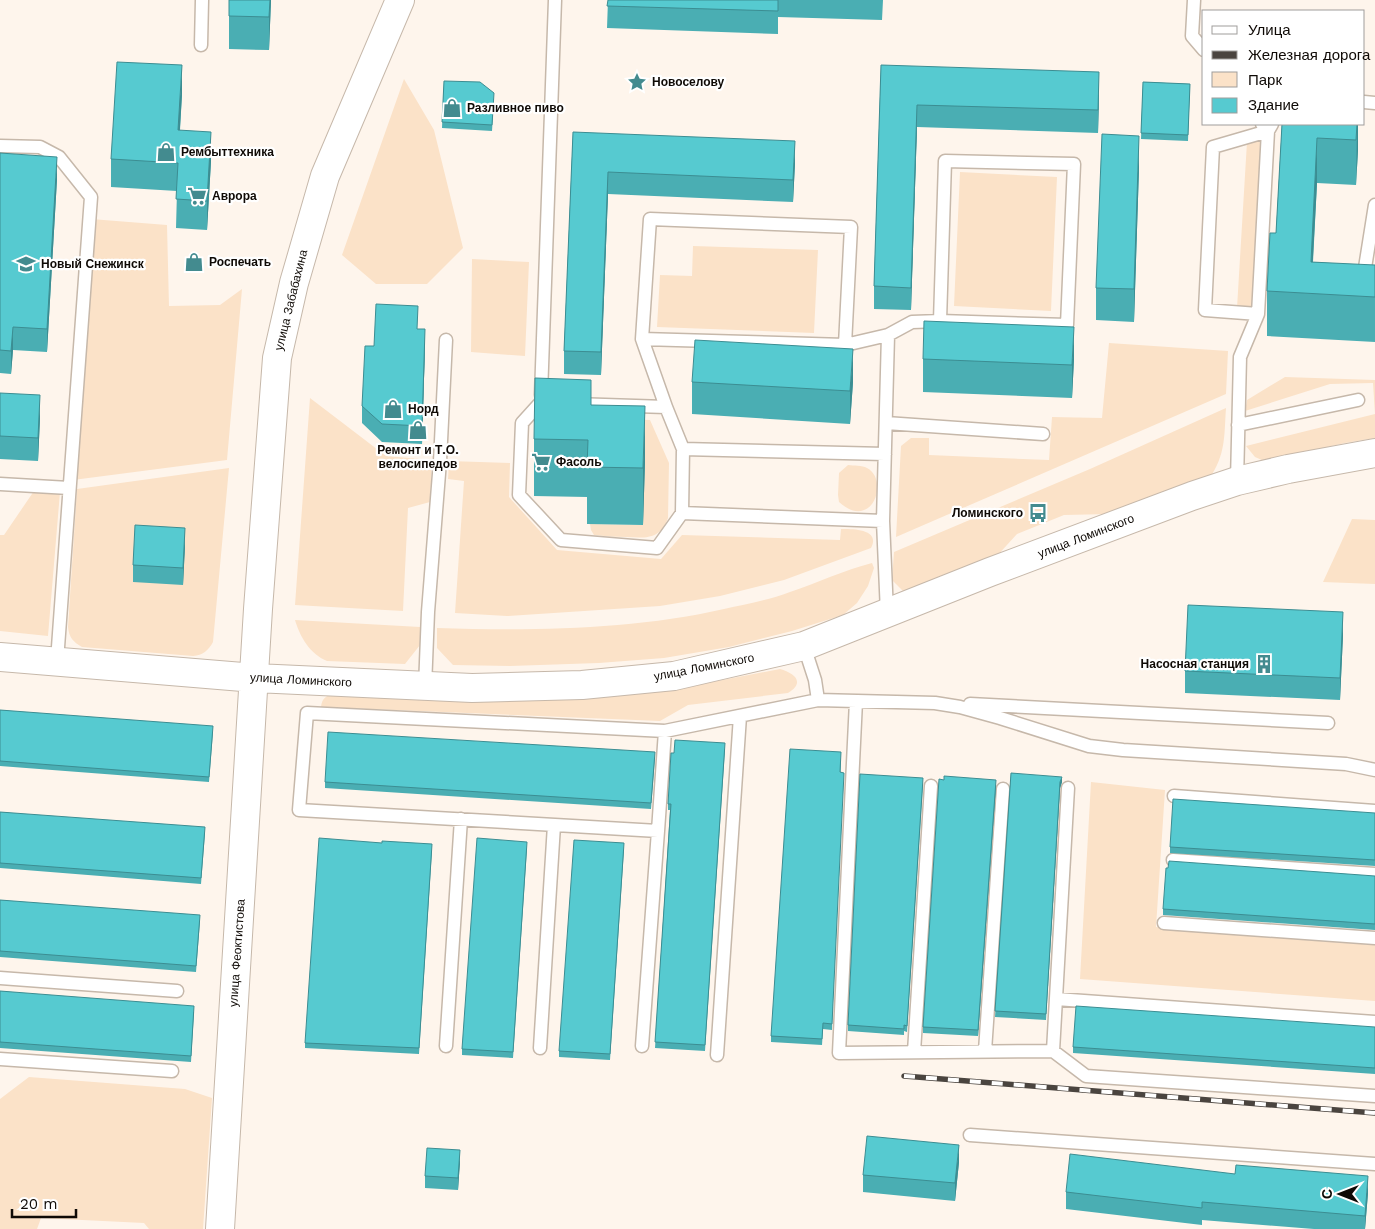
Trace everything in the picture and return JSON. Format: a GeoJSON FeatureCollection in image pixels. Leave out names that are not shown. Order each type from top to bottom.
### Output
{"type":"FeatureCollection","features":[{"type":"Feature","properties":{"kind":"street","name":"улица Забабахина"},"geometry":{"type":"LineString","coordinates":[[255,678],[267,478],[277,358],[285,319],[325,176],[400,0]]}},
{"type":"Feature","properties":{"kind":"street","name":"улица Ломинского"},"geometry":{"type":"LineString","coordinates":[[0,656],[255,678],[472,688],[582,685],[674,676],[804,646],[1165,506],[1237,481],[1288,469],[1375,453]]}},
{"type":"Feature","properties":{"kind":"street","name":"улица Феоктистова"},"geometry":{"type":"LineString","coordinates":[[220,1229],[255,678]]}},
{"type":"Feature","properties":{"kind":"lane"},"geometry":{"type":"LineString","coordinates":[[201,44],[202,0]]}},
{"type":"Feature","properties":{"kind":"lane"},"geometry":{"type":"LineString","coordinates":[[555,0],[541,402],[522,423],[519,495],[561,540],[657,548],[682,513],[683,450],[642,339],[650,219],[851,227],[845,344]]}},
{"type":"Feature","properties":{"kind":"lane"},"geometry":{"type":"LineString","coordinates":[[1194,0],[1192,36],[1202,48]]}},
{"type":"Feature","properties":{"kind":"lane"},"geometry":{"type":"LineString","coordinates":[[1237,481],[1240,356],[1258,314],[1267,126],[1213,148],[1204,310],[1258,314]]}},
{"type":"Feature","properties":{"kind":"lane"},"geometry":{"type":"LineString","coordinates":[[0,146],[40,147],[59,157],[91,197],[57,661]]}},
{"type":"Feature","properties":{"kind":"lane"},"geometry":{"type":"LineString","coordinates":[[642,339],[845,344],[888,335],[912,322],[1067,325],[1074,164],[945,161],[940,322]]}},
{"type":"Feature","properties":{"kind":"lane"},"geometry":{"type":"LineString","coordinates":[[1375,205],[1364,274],[1375,274]]}},
{"type":"Feature","properties":{"kind":"lane"},"geometry":{"type":"LineString","coordinates":[[887,613],[882,521],[888,335]]}},
{"type":"Feature","properties":{"kind":"lane"},"geometry":{"type":"LineString","coordinates":[[425,686],[446,340]]}},
{"type":"Feature","properties":{"kind":"lane"},"geometry":{"type":"LineString","coordinates":[[1238,425],[1358,400]]}},
{"type":"Feature","properties":{"kind":"lane"},"geometry":{"type":"LineString","coordinates":[[541,402],[666,407]]}},
{"type":"Feature","properties":{"kind":"lane"},"geometry":{"type":"LineString","coordinates":[[886,423],[1043,434]]}},
{"type":"Feature","properties":{"kind":"lane"},"geometry":{"type":"LineString","coordinates":[[683,450],[885,454]]}},
{"type":"Feature","properties":{"kind":"lane"},"geometry":{"type":"LineString","coordinates":[[0,484],[69,488]]}},
{"type":"Feature","properties":{"kind":"lane"},"geometry":{"type":"LineString","coordinates":[[682,513],[882,521]]}},
{"type":"Feature","properties":{"kind":"lane"},"geometry":{"type":"LineString","coordinates":[[804,646],[815,680],[818,700]]}},
{"type":"Feature","properties":{"kind":"lane"},"geometry":{"type":"LineString","coordinates":[[658,831],[299,810],[307,713],[665,732],[818,700],[935,703],[1328,723]]}},
{"type":"Feature","properties":{"kind":"lane"},"geometry":{"type":"LineString","coordinates":[[856,701],[839,1053],[1053,1051],[1086,1076],[1375,1096]]}},
{"type":"Feature","properties":{"kind":"lane"},"geometry":{"type":"LineString","coordinates":[[935,703],[960,707],[1089,746],[1123,750],[1346,764],[1375,770]]}},
{"type":"Feature","properties":{"kind":"lane"},"geometry":{"type":"LineString","coordinates":[[718,1055],[740,716]]}},
{"type":"Feature","properties":{"kind":"lane"},"geometry":{"type":"LineString","coordinates":[[642,1046],[665,732]]}},
{"type":"Feature","properties":{"kind":"lane"},"geometry":{"type":"LineString","coordinates":[[914,1052],[931,786]]}},
{"type":"Feature","properties":{"kind":"lane"},"geometry":{"type":"LineString","coordinates":[[1053,1051],[1068,788]]}},
{"type":"Feature","properties":{"kind":"lane"},"geometry":{"type":"LineString","coordinates":[[985,1051],[1003,790]]}},
{"type":"Feature","properties":{"kind":"lane"},"geometry":{"type":"LineString","coordinates":[[1174,796],[1375,810]]}},
{"type":"Feature","properties":{"kind":"lane"},"geometry":{"type":"LineString","coordinates":[[446,1046],[461,820]]}},
{"type":"Feature","properties":{"kind":"lane"},"geometry":{"type":"LineString","coordinates":[[540,1048],[554,825]]}},
{"type":"Feature","properties":{"kind":"lane"},"geometry":{"type":"LineString","coordinates":[[1173,860],[1375,874]]}},
{"type":"Feature","properties":{"kind":"lane"},"geometry":{"type":"LineString","coordinates":[[1164,923],[1375,938]]}},
{"type":"Feature","properties":{"kind":"lane"},"geometry":{"type":"LineString","coordinates":[[0,978],[178,992]]}},
{"type":"Feature","properties":{"kind":"lane"},"geometry":{"type":"LineString","coordinates":[[1056,999],[1375,1022]]}},
{"type":"Feature","properties":{"kind":"lane"},"geometry":{"type":"LineString","coordinates":[[0,1058],[172,1071]]}},
{"type":"Feature","properties":{"kind":"lane"},"geometry":{"type":"LineString","coordinates":[[970,1135],[1375,1164]]}},
{"type":"Feature","properties":{"kind":"green space"},"geometry":{"type":"Polygon","coordinates":[[[404,79],[434,130],[463,248],[427,284],[376,284],[342,255],[404,79]]]}},
{"type":"Feature","properties":{"kind":"green space"},"geometry":{"type":"Polygon","coordinates":[[[1262,137],[1252,309],[1237,308],[1247,142],[1262,137]]]}},
{"type":"Feature","properties":{"kind":"green space"},"geometry":{"type":"Polygon","coordinates":[[[960,172],[1057,177],[1051,311],[954,306],[960,172]]]}},
{"type":"Feature","properties":{"kind":"green space"},"geometry":{"type":"Polygon","coordinates":[[[91,219],[167,225],[169,306],[220,305],[242,289],[227,460],[73,480],[91,219]]]}},
{"type":"Feature","properties":{"kind":"green space"},"geometry":{"type":"Polygon","coordinates":[[[693,246],[818,250],[814,333],[657,327],[660,275],[692,276],[693,246]]]}},
{"type":"Feature","properties":{"kind":"green space"},"geometry":{"type":"Polygon","coordinates":[[[472,259],[529,262],[525,356],[471,352],[472,259]]]}},
{"type":"Feature","properties":{"kind":"green space"},"geometry":{"type":"Polygon","coordinates":[[[1109,343],[1228,351],[1226,394],[896,537],[901,446],[911,438],[929,438],[929,455],[1049,460],[1052,417],[1102,418],[1109,343]]]}},
{"type":"Feature","properties":{"kind":"green space"},"geometry":{"type":"Polygon","coordinates":[[[1285,377],[1375,380],[1375,414],[1373,383],[1330,384],[1245,411],[1247,400],[1285,377]]]}},
{"type":"Feature","properties":{"kind":"green space"},"geometry":{"type":"Polygon","coordinates":[[[310,398],[386,456],[432,460],[430,502],[408,508],[403,611],[295,605],[310,398]]]}},
{"type":"Feature","properties":{"kind":"green space"},"geometry":{"type":"Polygon","coordinates":[[[1226,408],[1221,453],[1215,470],[1209,479],[1110,514],[1064,515],[1017,534],[996,557],[905,593],[892,580],[894,552],[1090,469],[1226,408]]]}},
{"type":"Feature","properties":{"kind":"green space"},"geometry":{"type":"Polygon","coordinates":[[[1375,414],[1375,438],[1264,461],[1255,457],[1246,446],[1375,414]]]}},
{"type":"Feature","properties":{"kind":"green space"},"geometry":{"type":"Polygon","coordinates":[[[567,417],[650,420],[669,463],[668,518],[665,525],[656,534],[640,538],[594,535],[590,524],[643,525],[567,417]]]}},
{"type":"Feature","properties":{"kind":"green space"},"geometry":{"type":"Polygon","coordinates":[[[449,461],[510,463],[509,497],[557,550],[661,559],[682,535],[840,540],[841,529],[864,531],[872,537],[873,542],[871,548],[784,580],[720,596],[660,606],[507,616],[455,613],[464,481],[448,479],[449,461]]]}},
{"type":"Feature","properties":{"kind":"green space"},"geometry":{"type":"Polygon","coordinates":[[[848,465],[867,468],[874,474],[877,483],[874,501],[868,508],[861,511],[851,510],[839,502],[839,473],[848,465]]]}},
{"type":"Feature","properties":{"kind":"green space"},"geometry":{"type":"Polygon","coordinates":[[[229,468],[213,642],[209,648],[200,655],[193,656],[82,647],[76,643],[69,634],[68,627],[77,489],[229,468]]]}},
{"type":"Feature","properties":{"kind":"green space"},"geometry":{"type":"Polygon","coordinates":[[[34,491],[60,492],[48,636],[0,631],[0,535],[4,535],[34,491]]]}},
{"type":"Feature","properties":{"kind":"green space"},"geometry":{"type":"Polygon","coordinates":[[[1352,519],[1375,520],[1375,584],[1323,582],[1352,519]]]}},
{"type":"Feature","properties":{"kind":"green space"},"geometry":{"type":"Polygon","coordinates":[[[872,563],[874,568],[868,586],[857,603],[843,615],[792,631],[729,647],[664,658],[599,663],[510,666],[453,665],[437,648],[437,628],[581,628],[689,616],[774,597],[872,563]]]}},
{"type":"Feature","properties":{"kind":"green space"},"geometry":{"type":"Polygon","coordinates":[[[295,620],[420,627],[420,645],[405,664],[327,661],[306,644],[295,620]]]}},
{"type":"Feature","properties":{"kind":"green space"},"geometry":{"type":"Polygon","coordinates":[[[780,669],[796,678],[796,685],[788,693],[688,705],[660,721],[321,707],[324,698],[334,693],[686,687],[780,669]]]}},
{"type":"Feature","properties":{"kind":"green space"},"geometry":{"type":"Polygon","coordinates":[[[1091,782],[1165,790],[1156,927],[1375,945],[1375,1001],[1080,979],[1091,782]]]}},
{"type":"Feature","properties":{"kind":"green space"},"geometry":{"type":"Polygon","coordinates":[[[29,1077],[185,1089],[212,1098],[203,1229],[149,1229],[144,1223],[41,1218],[37,1229],[0,1229],[0,1099],[29,1077]]]}},
{"type":"Feature","properties":{"kind":"building"},"geometry":{"type":"Polygon","coordinates":[[[229,0],[270,0],[269,17],[229,16],[229,0]]]}},
{"type":"Feature","properties":{"kind":"building"},"geometry":{"type":"Polygon","coordinates":[[[608,0],[778,0],[778,11],[607,6],[608,0]]]}},
{"type":"Feature","properties":{"kind":"building"},"geometry":{"type":"Polygon","coordinates":[[[117,62],[182,65],[178,130],[211,132],[207,201],[176,199],[178,163],[111,159],[117,62]]]}},
{"type":"Feature","properties":{"kind":"building"},"geometry":{"type":"Polygon","coordinates":[[[881,65],[1099,72],[1098,110],[917,105],[911,288],[874,286],[881,65]]]}},
{"type":"Feature","properties":{"kind":"building"},"geometry":{"type":"Polygon","coordinates":[[[444,81],[480,82],[494,93],[492,125],[442,122],[444,81]]]}},
{"type":"Feature","properties":{"kind":"building"},"geometry":{"type":"Polygon","coordinates":[[[1143,82],[1190,84],[1188,135],[1141,133],[1143,82]]]}},
{"type":"Feature","properties":{"kind":"building"},"geometry":{"type":"Polygon","coordinates":[[[1282,125],[1357,125],[1356,140],[1317,138],[1311,262],[1375,265],[1375,297],[1267,291],[1270,233],[1276,233],[1282,125]]]}},
{"type":"Feature","properties":{"kind":"building"},"geometry":{"type":"Polygon","coordinates":[[[573,132],[795,141],[793,180],[608,172],[601,352],[564,351],[573,132]]]}},
{"type":"Feature","properties":{"kind":"building"},"geometry":{"type":"Polygon","coordinates":[[[1102,134],[1139,136],[1134,289],[1096,288],[1102,134]]]}},
{"type":"Feature","properties":{"kind":"building","name":"Новый Снежинск"},"geometry":{"type":"Polygon","coordinates":[[[0,153],[57,157],[47,329],[13,327],[11,351],[0,350],[0,153]]]}},
{"type":"Feature","properties":{"kind":"building"},"geometry":{"type":"Polygon","coordinates":[[[376,304],[418,306],[417,329],[425,329],[422,426],[382,424],[362,406],[365,346],[374,346],[376,304]]]}},
{"type":"Feature","properties":{"kind":"building"},"geometry":{"type":"Polygon","coordinates":[[[924,321],[1074,327],[1072,365],[923,359],[924,321]]]}},
{"type":"Feature","properties":{"kind":"building"},"geometry":{"type":"Polygon","coordinates":[[[695,340],[853,349],[850,391],[692,382],[695,340]]]}},
{"type":"Feature","properties":{"kind":"building"},"geometry":{"type":"Polygon","coordinates":[[[535,378],[591,380],[591,405],[645,406],[643,468],[587,467],[588,440],[534,439],[535,378]]]}},
{"type":"Feature","properties":{"kind":"building"},"geometry":{"type":"Polygon","coordinates":[[[0,393],[40,395],[38,438],[0,436],[0,393]]]}},
{"type":"Feature","properties":{"kind":"building"},"geometry":{"type":"Polygon","coordinates":[[[135,525],[185,528],[183,568],[133,565],[135,525]]]}},
{"type":"Feature","properties":{"kind":"building","name":"Насосная станция"},"geometry":{"type":"Polygon","coordinates":[[[1188,605],[1343,612],[1340,678],[1185,671],[1188,605]]]}},
{"type":"Feature","properties":{"kind":"building"},"geometry":{"type":"Polygon","coordinates":[[[0,710],[213,726],[209,777],[0,761],[0,710]]]}},
{"type":"Feature","properties":{"kind":"building"},"geometry":{"type":"Polygon","coordinates":[[[328,732],[655,752],[651,803],[325,782],[328,732]]]}},
{"type":"Feature","properties":{"kind":"building"},"geometry":{"type":"Polygon","coordinates":[[[675,740],[725,743],[705,1045],[655,1042],[671,804],[668,804],[671,753],[674,753],[675,740]]]}},
{"type":"Feature","properties":{"kind":"building"},"geometry":{"type":"Polygon","coordinates":[[[790,749],[841,752],[840,772],[844,773],[832,1024],[823,1023],[822,1039],[771,1036],[790,749]]]}},
{"type":"Feature","properties":{"kind":"building"},"geometry":{"type":"Polygon","coordinates":[[[1011,773],[1062,777],[1060,782],[1046,1014],[995,1011],[1011,773]]]}},
{"type":"Feature","properties":{"kind":"building"},"geometry":{"type":"Polygon","coordinates":[[[860,774],[923,778],[907,1026],[904,1025],[904,1029],[848,1025],[860,774]]]}},
{"type":"Feature","properties":{"kind":"building"},"geometry":{"type":"Polygon","coordinates":[[[944,776],[996,780],[978,1030],[923,1027],[939,779],[944,780],[944,776]]]}},
{"type":"Feature","properties":{"kind":"building"},"geometry":{"type":"Polygon","coordinates":[[[1173,799],[1375,813],[1375,860],[1170,847],[1173,799]]]}},
{"type":"Feature","properties":{"kind":"building"},"geometry":{"type":"Polygon","coordinates":[[[0,812],[205,827],[201,878],[0,863],[0,812]]]}},
{"type":"Feature","properties":{"kind":"building"},"geometry":{"type":"Polygon","coordinates":[[[319,838],[382,843],[382,841],[432,844],[419,1048],[305,1043],[319,838]]]}},
{"type":"Feature","properties":{"kind":"building"},"geometry":{"type":"Polygon","coordinates":[[[477,838],[527,842],[513,1052],[462,1049],[477,838]]]}},
{"type":"Feature","properties":{"kind":"building"},"geometry":{"type":"Polygon","coordinates":[[[574,840],[624,843],[610,1054],[559,1051],[574,840]]]}},
{"type":"Feature","properties":{"kind":"building"},"geometry":{"type":"Polygon","coordinates":[[[1169,861],[1375,876],[1375,924],[1163,909],[1166,868],[1168,868],[1169,861]]]}},
{"type":"Feature","properties":{"kind":"building"},"geometry":{"type":"Polygon","coordinates":[[[0,900],[200,915],[196,966],[0,951],[0,900]]]}},
{"type":"Feature","properties":{"kind":"building"},"geometry":{"type":"Polygon","coordinates":[[[0,991],[194,1006],[191,1056],[0,1042],[0,991]]]}},
{"type":"Feature","properties":{"kind":"building"},"geometry":{"type":"Polygon","coordinates":[[[1076,1006],[1375,1027],[1375,1068],[1073,1047],[1076,1006]]]}},
{"type":"Feature","properties":{"kind":"building"},"geometry":{"type":"Polygon","coordinates":[[[867,1136],[959,1145],[955,1183],[863,1175],[867,1136]]]}},
{"type":"Feature","properties":{"kind":"building"},"geometry":{"type":"Polygon","coordinates":[[[427,1148],[460,1150],[458,1178],[425,1176],[427,1148]]]}},
{"type":"Feature","properties":{"kind":"building"},"geometry":{"type":"Polygon","coordinates":[[[1070,1154],[1235,1174],[1236,1165],[1368,1176],[1365,1216],[1202,1202],[1202,1208],[1066,1192],[1070,1154]]]}},
{"type":"Feature","properties":{"kind":"railway"},"geometry":{"type":"LineString","coordinates":[[904,1076],[1375,1113]]}},
{"type":"Feature","properties":{"kind":"place","name":"Новоселову"},"geometry":{"type":"Point","coordinates":[637,82]}},
{"type":"Feature","properties":{"kind":"place","name":"Разливное пиво"},"geometry":{"type":"Point","coordinates":[452,108]}},
{"type":"Feature","properties":{"kind":"place","name":"Рембыттехника"},"geometry":{"type":"Point","coordinates":[166,152]}},
{"type":"Feature","properties":{"kind":"place","name":"Аврора"},"geometry":{"type":"Point","coordinates":[197,196]}},
{"type":"Feature","properties":{"kind":"place","name":"Роспечать"},"geometry":{"type":"Point","coordinates":[194,262]}},
{"type":"Feature","properties":{"kind":"place","name":"Новый Снежинск"},"geometry":{"type":"Point","coordinates":[26,264]}},
{"type":"Feature","properties":{"kind":"place","name":"Норд"},"geometry":{"type":"Point","coordinates":[393,409]}},
{"type":"Feature","properties":{"kind":"place","name":"Ремонт и Т.О. велосипедов"},"geometry":{"type":"Point","coordinates":[418,430]}},
{"type":"Feature","properties":{"kind":"place","name":"Фасоль"},"geometry":{"type":"Point","coordinates":[541,462]}},
{"type":"Feature","properties":{"kind":"place","name":"Ломинского"},"geometry":{"type":"Point","coordinates":[1038,513]}},
{"type":"Feature","properties":{"kind":"place","name":"Насосная станция"},"geometry":{"type":"Point","coordinates":[1264,664]}}]}
